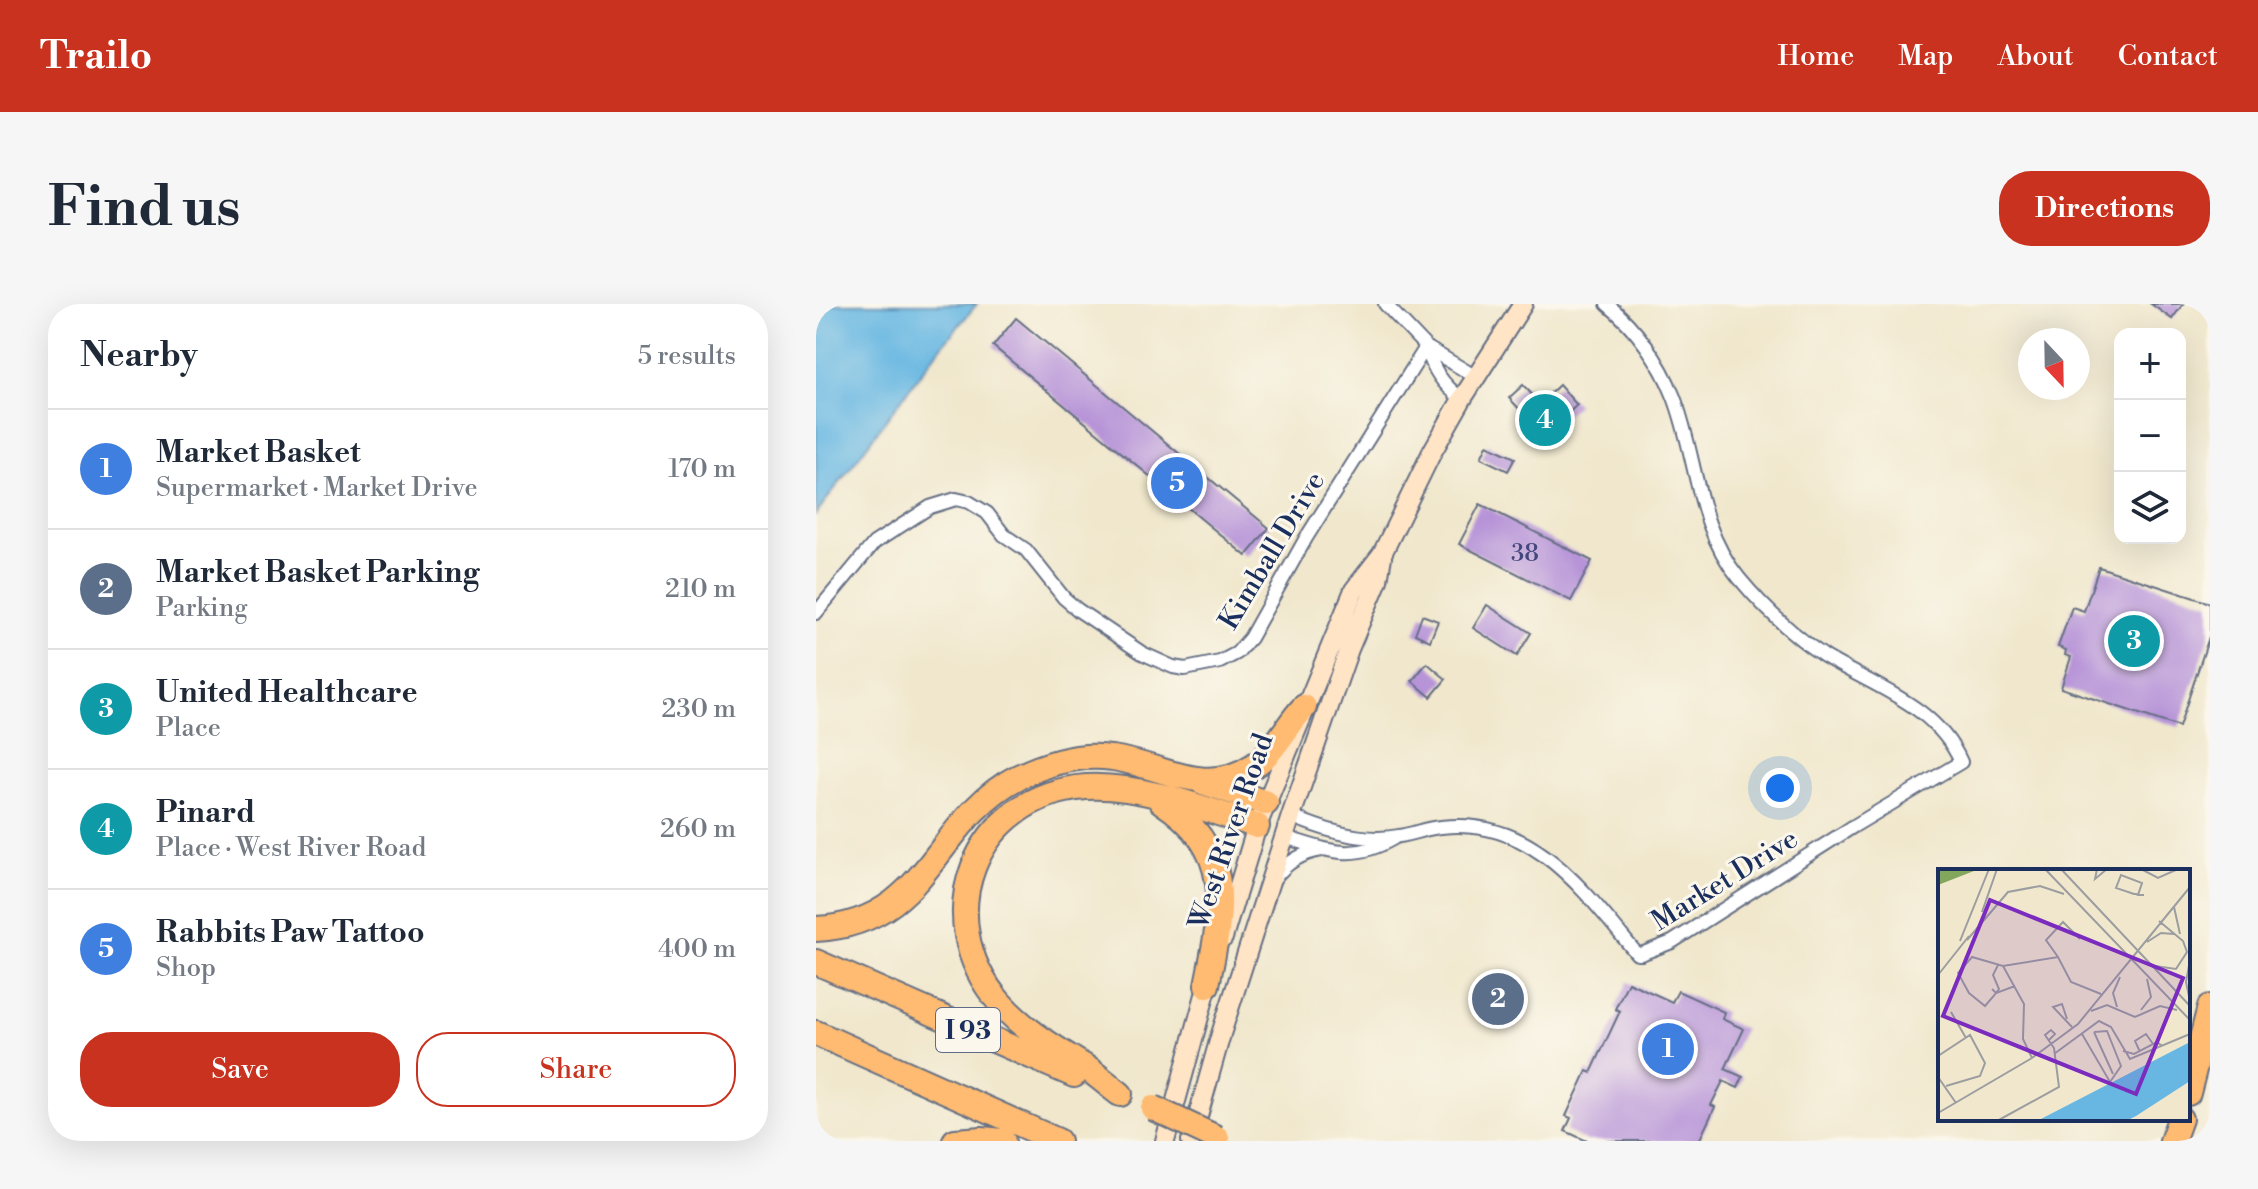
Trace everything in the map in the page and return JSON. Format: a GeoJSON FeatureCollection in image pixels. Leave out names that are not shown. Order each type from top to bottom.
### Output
{"type":"FeatureCollection","features":[{"type":"Feature","properties":{"kind":"highway"},"geometry":{"type":"LineString","coordinates":[[1200,781],[1222,779],[1253,766],[1275,745],[1304,707]]}},
{"type":"Feature","properties":{"kind":"highway"},"geometry":{"type":"LineString","coordinates":[[816,929],[835,928],[891,906],[916,885],[968,816],[1017,778],[1078,757],[1110,757],[1200,781],[1261,814]]}},
{"type":"Feature","properties":{"kind":"highway"},"geometry":{"type":"LineString","coordinates":[[1120,1094],[1083,1065],[1034,1035],[999,1002],[980,973],[967,939],[963,908],[970,877],[984,846],[1006,821],[1035,801],[1067,789],[1093,787],[1261,814]]}},
{"type":"Feature","properties":{"kind":"highway"},"geometry":{"type":"LineString","coordinates":[[1153,795],[1194,830],[1215,870],[1221,907],[1207,985]]}},
{"type":"Feature","properties":{"kind":"highway","name":"I 93"},"geometry":{"type":"LineString","coordinates":[[816,962],[1221,1139]]}},
{"type":"Feature","properties":{"kind":"highway"},"geometry":{"type":"LineString","coordinates":[[2190,1085],[2210,1007]]}},
{"type":"Feature","properties":{"kind":"highway","name":"I 93"},"geometry":{"type":"LineString","coordinates":[[816,1033],[1058,1141]]}},
{"type":"Feature","properties":{"kind":"highway"},"geometry":{"type":"LineString","coordinates":[[2172,1141],[2179,1121]]}},
{"type":"Feature","properties":{"kind":"highway"},"geometry":{"type":"LineString","coordinates":[[955,1141],[1003,1141]]}},
{"type":"Feature","properties":{"kind":"main road","name":"West River Road"},"geometry":{"type":"LineString","coordinates":[[1165,1141],[1207,985],[1261,814],[1354,590],[1382,554],[1432,452],[1523,304]]}},
{"type":"Feature","properties":{"kind":"main road","name":"West River Road"},"geometry":{"type":"LineString","coordinates":[[1191,1141],[1221,1034],[1284,837],[1349,649],[1378,580],[1382,554]]}},
{"type":"Feature","properties":{"kind":"main road"},"geometry":{"type":"LineString","coordinates":[[1261,814],[1291,816]]}},
{"type":"Feature","properties":{"kind":"main road"},"geometry":{"type":"LineString","coordinates":[[1261,814],[1284,837]]}},
{"type":"Feature","properties":{"kind":"street"},"geometry":{"type":"LineString","coordinates":[[1385,304],[1426,347],[1476,377]]}},
{"type":"Feature","properties":{"kind":"street","name":"Market Drive"},"geometry":{"type":"LineString","coordinates":[[1268,888],[1289,862],[1312,852],[1363,852],[1397,837],[1429,828],[1456,826],[1500,831],[1536,849],[1568,875],[1637,954],[1648,953],[1672,942],[1961,762],[1941,730],[1925,714],[1910,702],[1839,664],[1804,641],[1735,574],[1704,511],[1679,413],[1667,380],[1634,329],[1607,304]]}},
{"type":"Feature","properties":{"kind":"street"},"geometry":{"type":"LineString","coordinates":[[1426,347],[1431,364],[1443,384],[1462,399]]}},
{"type":"Feature","properties":{"kind":"street","name":"Kimball Drive"},"geometry":{"type":"LineString","coordinates":[[816,613],[874,543],[930,507],[956,499],[969,502],[987,513],[1004,535],[1026,550],[1071,604],[1142,653],[1185,669],[1220,662],[1237,653],[1250,638],[1306,538],[1426,347]]}},
{"type":"Feature","properties":{"kind":"street","name":"Market Drive"},"geometry":{"type":"LineString","coordinates":[[1291,816],[1341,833],[1397,837]]}},
{"type":"Feature","properties":{"kind":"street","name":"Market Drive"},"geometry":{"type":"LineString","coordinates":[[1284,837],[1329,850]]}},
{"type":"Feature","properties":{"kind":"water"},"geometry":{"type":"Polygon","coordinates":[[[816,304],[977,304],[935,354],[816,514],[816,304]]]}},
{"type":"Feature","properties":{"kind":"building"},"geometry":{"type":"Polygon","coordinates":[[[2151,304],[2183,304],[2172,319],[2151,304]]]}},
{"type":"Feature","properties":{"kind":"building"},"geometry":{"type":"Polygon","coordinates":[[[1016,318],[1269,528],[1246,556],[993,346],[1016,318]]]}},
{"type":"Feature","properties":{"kind":"building"},"geometry":{"type":"Polygon","coordinates":[[[1523,385],[1540,403],[1559,385],[1577,405],[1544,435],[1509,398],[1523,385]]]}},
{"type":"Feature","properties":{"kind":"building"},"geometry":{"type":"Polygon","coordinates":[[[1487,445],[1515,458],[1508,471],[1481,458],[1487,445]]]}},
{"type":"Feature","properties":{"kind":"building"},"geometry":{"type":"Polygon","coordinates":[[[1480,504],[1592,561],[1571,601],[1459,544],[1480,504]]]}},
{"type":"Feature","properties":{"kind":"building"},"geometry":{"type":"Polygon","coordinates":[[[2099,567],[2210,603],[2210,634],[2179,727],[2061,688],[2071,657],[2065,655],[2066,650],[2058,647],[2072,607],[2084,611],[2099,567]]]}},
{"type":"Feature","properties":{"kind":"building"},"geometry":{"type":"Polygon","coordinates":[[[1487,605],[1531,633],[1517,656],[1473,628],[1487,605]]]}},
{"type":"Feature","properties":{"kind":"building"},"geometry":{"type":"Polygon","coordinates":[[[1422,615],[1438,621],[1430,641],[1415,634],[1422,615]]]}},
{"type":"Feature","properties":{"kind":"building"},"geometry":{"type":"Polygon","coordinates":[[[1427,663],[1446,679],[1431,697],[1412,681],[1427,663]]]}},
{"type":"Feature","properties":{"kind":"building"},"geometry":{"type":"Polygon","coordinates":[[[1628,982],[1672,1002],[1678,991],[1724,1012],[1722,1019],[1744,1029],[1725,1069],[1743,1077],[1738,1088],[1723,1081],[1699,1141],[1587,1141],[1565,1131],[1571,1118],[1566,1116],[1587,1071],[1591,1073],[1620,1011],[1615,1009],[1628,982]]]}},
{"type":"Feature","properties":{"kind":"place","name":"Pinard"},"geometry":{"type":"Point","coordinates":[1545,420]}},
{"type":"Feature","properties":{"kind":"place","name":"Rabbits Paw Tattoo"},"geometry":{"type":"Point","coordinates":[1177,483]}},
{"type":"Feature","properties":{"kind":"place","name":"United Healthcare"},"geometry":{"type":"Point","coordinates":[2134,641]}},
{"type":"Feature","properties":{"kind":"place","name":"Market Basket Parking"},"geometry":{"type":"Point","coordinates":[1498,999]}},
{"type":"Feature","properties":{"kind":"place","name":"Market Basket"},"geometry":{"type":"Point","coordinates":[1668,1049]}}]}
